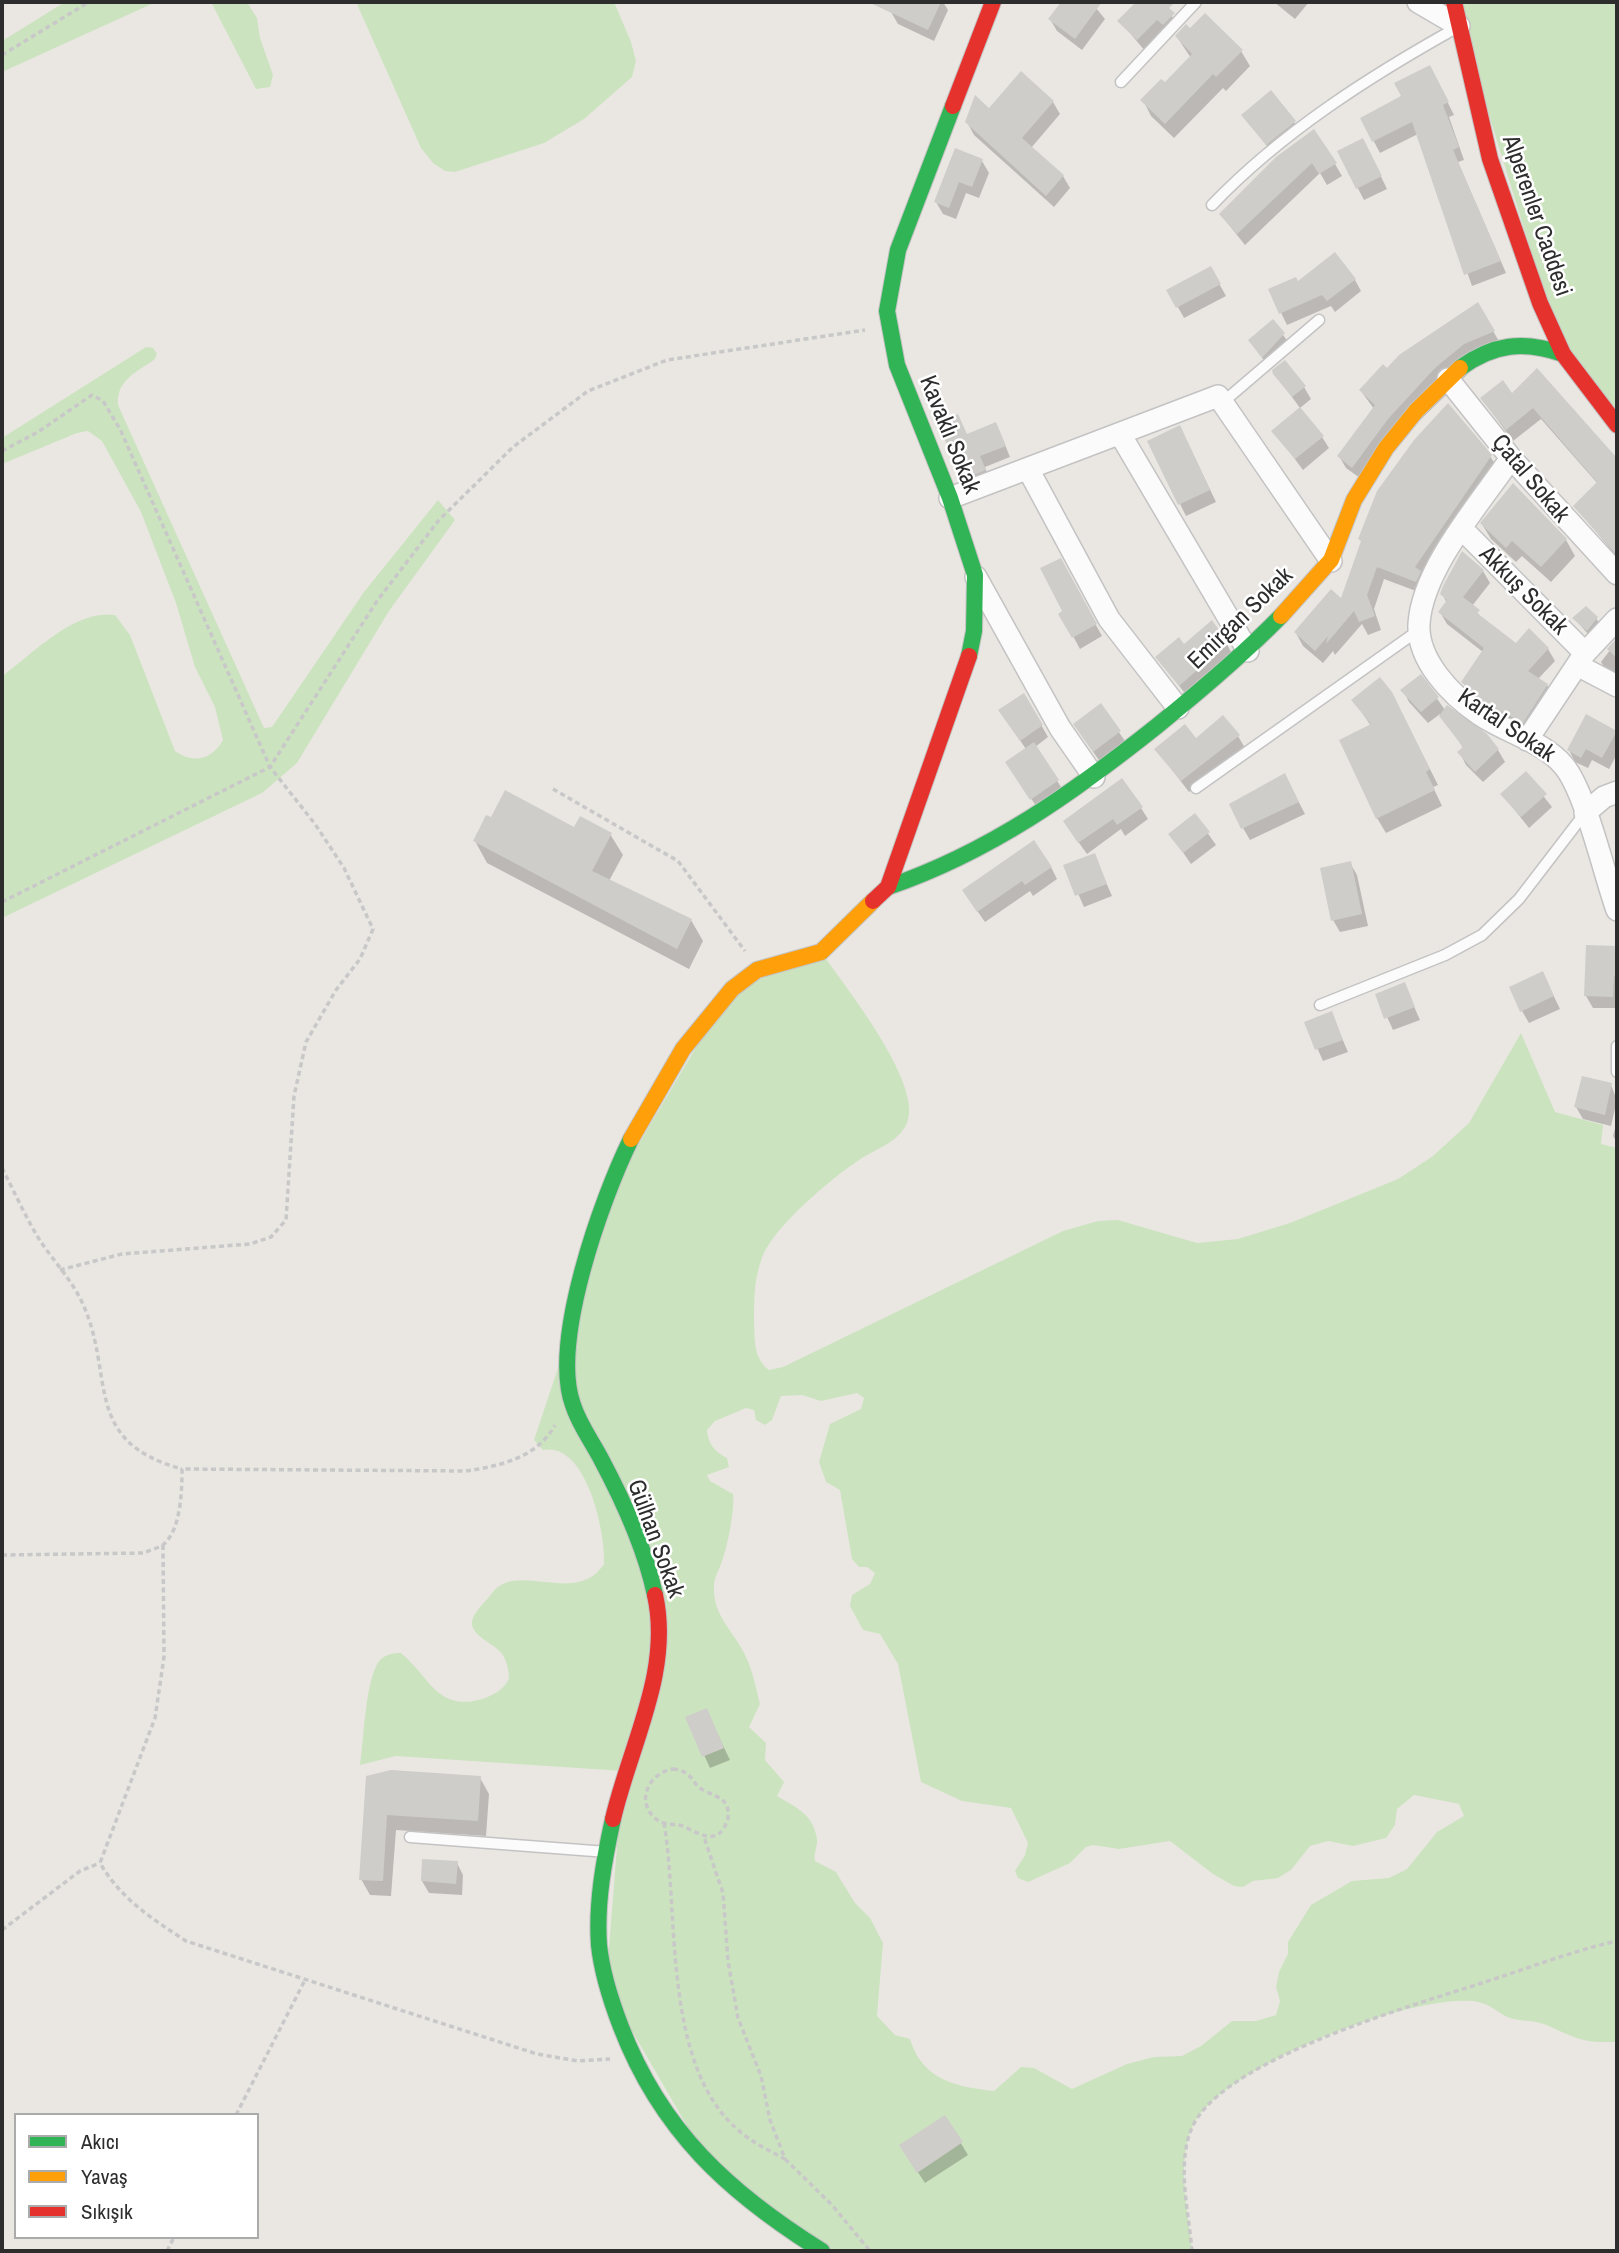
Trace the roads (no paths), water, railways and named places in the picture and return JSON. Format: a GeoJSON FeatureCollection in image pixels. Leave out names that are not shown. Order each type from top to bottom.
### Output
{"type":"FeatureCollection","features":[{"type":"Feature","properties":{"kind":"street","name":"Kavaklı Sokak"},"geometry":{"type":"LineString","coordinates":[[888,887],[968,662],[976,608],[975,575],[950,498],[904,383],[888,326],[888,295],[898,250],[993,2]]}},
{"type":"Feature","properties":{"kind":"street"},"geometry":{"type":"LineString","coordinates":[[1418,2],[1459,26]]}},
{"type":"Feature","properties":{"kind":"street","name":"Alperenler Caddesi"},"geometry":{"type":"LineString","coordinates":[[1454,2],[1490,159],[1540,303],[1563,354],[1617,425]]}},
{"type":"Feature","properties":{"kind":"street","name":"Emirgan Sokak"},"geometry":{"type":"LineString","coordinates":[[888,887],[935,872],[981,848],[1094,777],[1248,651],[1331,561],[1360,488],[1381,457],[1448,379],[1476,358],[1516,343],[1530,343],[1563,354]]}},
{"type":"Feature","properties":{"kind":"street","name":"Çatal Sokak"},"geometry":{"type":"LineString","coordinates":[[1448,379],[1511,458],[1617,574]]}},
{"type":"Feature","properties":{"kind":"street"},"geometry":{"type":"LineString","coordinates":[[950,498],[1218,396],[1331,561]]}},
{"type":"Feature","properties":{"kind":"street"},"geometry":{"type":"LineString","coordinates":[[1120,433],[1248,651]]}},
{"type":"Feature","properties":{"kind":"street","name":"Kartal Sokak"},"geometry":{"type":"LineString","coordinates":[[1511,458],[1462,529],[1426,596],[1420,630],[1429,660],[1460,699],[1564,766],[1575,783],[1617,910]]}},
{"type":"Feature","properties":{"kind":"street"},"geometry":{"type":"LineString","coordinates":[[1028,468],[1109,619],[1178,708]]}},
{"type":"Feature","properties":{"kind":"street","name":"Akkuş Sokak"},"geometry":{"type":"LineString","coordinates":[[1462,529],[1581,659],[1617,686]]}},
{"type":"Feature","properties":{"kind":"street"},"geometry":{"type":"LineString","coordinates":[[975,575],[1053,717],[1094,777]]}},
{"type":"Feature","properties":{"kind":"street"},"geometry":{"type":"LineString","coordinates":[[1527,740],[1581,659],[1617,618]]}},
{"type":"Feature","properties":{"kind":"street"},"geometry":{"type":"LineString","coordinates":[[1585,813],[1604,797],[1617,792]]}},
{"type":"Feature","properties":{"kind":"street","name":"Gülhan Sokak"},"geometry":{"type":"LineString","coordinates":[[822,2251],[750,2205],[695,2156],[667,2120],[633,2057],[601,1965],[600,1908],[607,1852],[624,1771],[657,1662],[661,1633],[656,1598],[640,1551],[604,1464],[571,1402],[567,1381],[568,1353],[575,1308],[601,1208],[618,1164],[660,1080],[728,993],[758,969],[801,961],[821,952],[888,887]]}},
{"type":"Feature","properties":{"kind":"lane"},"geometry":{"type":"LineString","coordinates":[[1121,82],[1196,2]]}},
{"type":"Feature","properties":{"kind":"lane"},"geometry":{"type":"LineString","coordinates":[[1212,205],[1238,177],[1310,121],[1408,54],[1459,26]]}},
{"type":"Feature","properties":{"kind":"lane"},"geometry":{"type":"LineString","coordinates":[[1222,402],[1319,320]]}},
{"type":"Feature","properties":{"kind":"lane"},"geometry":{"type":"LineString","coordinates":[[1196,788],[1420,630]]}},
{"type":"Feature","properties":{"kind":"lane"},"geometry":{"type":"LineString","coordinates":[[1320,1005],[1445,956],[1482,935],[1518,899],[1585,813]]}},
{"type":"Feature","properties":{"kind":"lane"},"geometry":{"type":"LineString","coordinates":[[1617,1046],[1617,1072]]}},
{"type":"Feature","properties":{"kind":"lane"},"geometry":{"type":"LineString","coordinates":[[410,1837],[607,1852]]}}]}
